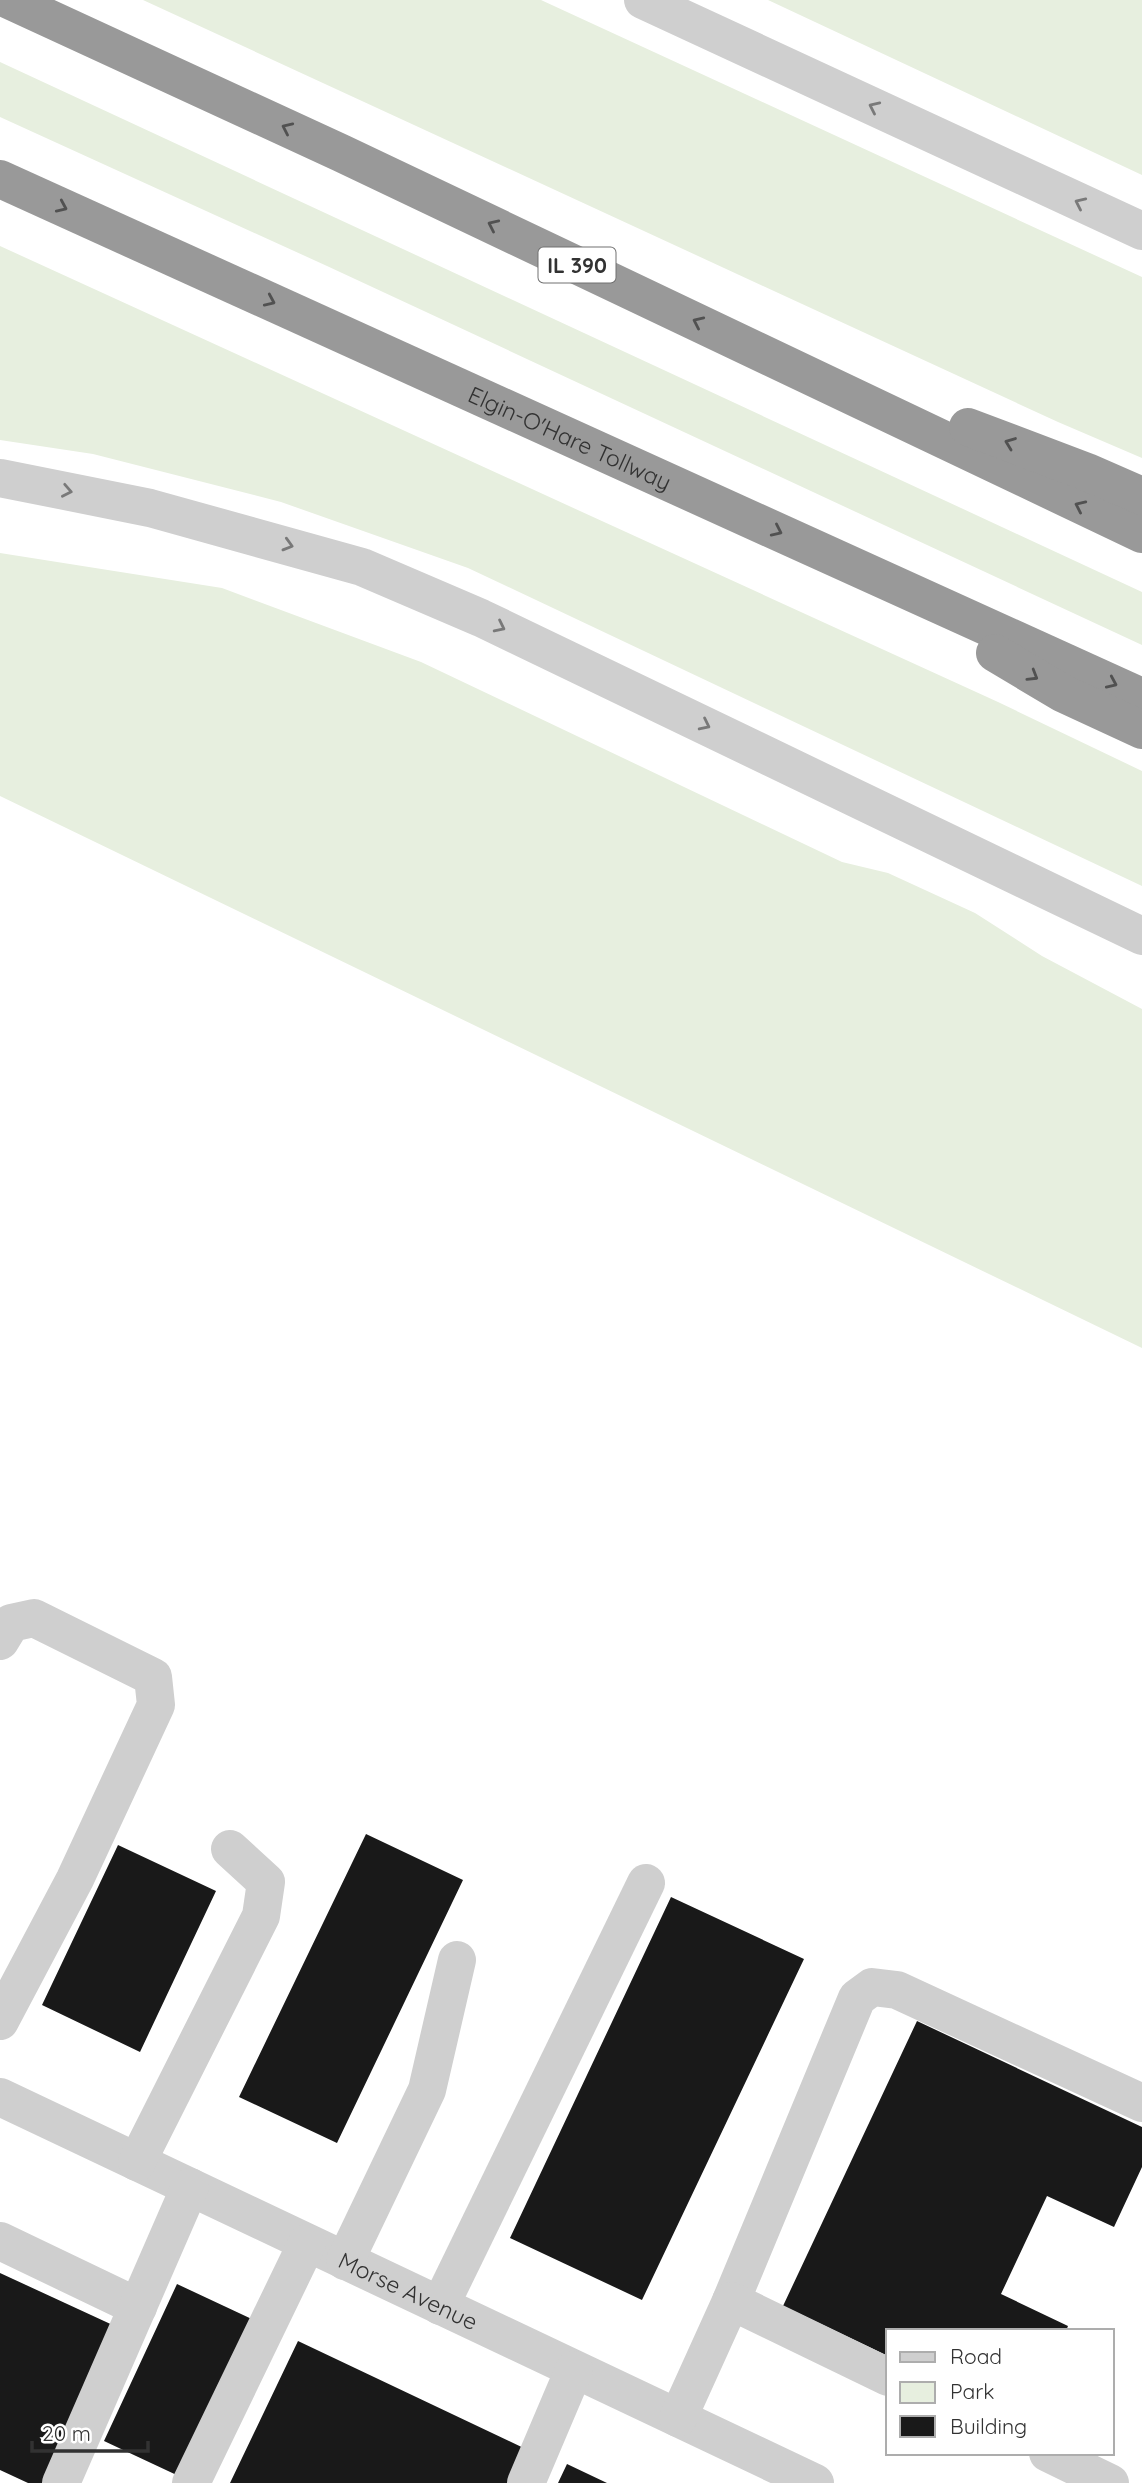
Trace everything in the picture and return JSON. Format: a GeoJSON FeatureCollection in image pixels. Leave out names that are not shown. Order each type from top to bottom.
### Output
{"type":"FeatureCollection","features":[{"type":"Feature","properties":{"kind":"highway","name":"IL 390"},"geometry":{"type":"LineString","coordinates":[[9,0],[328,147],[1142,534]]}},
{"type":"Feature","properties":{"kind":"highway","name":"Elgin-O'Hare Tollway"},"geometry":{"type":"LineString","coordinates":[[0,179],[1142,697]]}},
{"type":"Feature","properties":{"kind":"highway"},"geometry":{"type":"LineString","coordinates":[[740,342],[1087,472],[1142,496]]}},
{"type":"Feature","properties":{"kind":"highway"},"geometry":{"type":"LineString","coordinates":[[827,554],[1062,693],[1142,730]]}},
{"type":"Feature","properties":{"kind":"street"},"geometry":{"type":"LineString","coordinates":[[643,0],[1142,231]]}},
{"type":"Feature","properties":{"kind":"street"},"geometry":{"type":"LineString","coordinates":[[0,478],[150,508],[362,567],[481,618],[1142,936]]}},
{"type":"Feature","properties":{"kind":"street"},"geometry":{"type":"LineString","coordinates":[[0,1641],[10,1623],[34,1618],[153,1676],[156,1705],[75,1879],[0,2021]]}},
{"type":"Feature","properties":{"kind":"street"},"geometry":{"type":"LineString","coordinates":[[137,2162],[261,1916],[266,1882],[230,1849]]}},
{"type":"Feature","properties":{"kind":"street"},"geometry":{"type":"LineString","coordinates":[[440,2306],[646,1883]]}},
{"type":"Feature","properties":{"kind":"street"},"geometry":{"type":"LineString","coordinates":[[345,2261],[427,2090],[457,1961]]}},
{"type":"Feature","properties":{"kind":"street"},"geometry":{"type":"LineString","coordinates":[[678,2418],[731,2301],[858,1997],[872,1987],[897,1990],[1142,2104]]}},
{"type":"Feature","properties":{"kind":"street","name":"Morse Avenue"},"geometry":{"type":"LineString","coordinates":[[0,2097],[815,2483]]}},
{"type":"Feature","properties":{"kind":"street"},"geometry":{"type":"LineString","coordinates":[[61,2483],[190,2187]]}},
{"type":"Feature","properties":{"kind":"street"},"geometry":{"type":"LineString","coordinates":[[0,2241],[138,2307]]}},
{"type":"Feature","properties":{"kind":"street"},"geometry":{"type":"LineString","coordinates":[[191,2483],[307,2243]]}},
{"type":"Feature","properties":{"kind":"street"},"geometry":{"type":"LineString","coordinates":[[731,2301],[886,2376]]}},
{"type":"Feature","properties":{"kind":"street"},"geometry":{"type":"LineString","coordinates":[[526,2483],[574,2370]]}},
{"type":"Feature","properties":{"kind":"street"},"geometry":{"type":"LineString","coordinates":[[1052,2455],[1110,2483]]}},
{"type":"Feature","properties":{"kind":"green space"},"geometry":{"type":"Polygon","coordinates":[[[143,0],[541,0],[1142,277],[1142,458],[1058,422],[143,0]]]}},
{"type":"Feature","properties":{"kind":"green space"},"geometry":{"type":"Polygon","coordinates":[[[768,0],[1142,0],[1142,175],[768,0]]]}},
{"type":"Feature","properties":{"kind":"green space"},"geometry":{"type":"Polygon","coordinates":[[[0,62],[1142,592],[1142,645],[0,117],[0,62]]]}},
{"type":"Feature","properties":{"kind":"green space"},"geometry":{"type":"Polygon","coordinates":[[[0,246],[998,702],[1142,771],[1142,886],[468,568],[281,502],[93,454],[0,440],[0,246]]]}},
{"type":"Feature","properties":{"kind":"green space"},"geometry":{"type":"Polygon","coordinates":[[[0,553],[222,588],[421,662],[842,862],[888,873],[975,913],[1042,956],[1142,1009],[1142,1348],[0,796],[0,553]]]}},
{"type":"Feature","properties":{"kind":"building"},"geometry":{"type":"Polygon","coordinates":[[[366,1834],[463,1880],[337,2143],[239,2097],[366,1834]]]}},
{"type":"Feature","properties":{"kind":"building"},"geometry":{"type":"Polygon","coordinates":[[[118,1845],[216,1891],[140,2052],[42,2005],[118,1845]]]}},
{"type":"Feature","properties":{"kind":"building"},"geometry":{"type":"Polygon","coordinates":[[[671,1897],[804,1959],[642,2300],[510,2238],[671,1897]]]}},
{"type":"Feature","properties":{"kind":"building"},"geometry":{"type":"Polygon","coordinates":[[[917,2021],[1142,2127],[1142,2167],[1114,2227],[1047,2196],[1001,2294],[1068,2326],[1067,2329],[886,2329],[886,2355],[783,2306],[917,2021]]]}},
{"type":"Feature","properties":{"kind":"building"},"geometry":{"type":"Polygon","coordinates":[[[0,2273],[117,2327],[44,2483],[28,2483],[0,2470],[0,2273]]]}},
{"type":"Feature","properties":{"kind":"building"},"geometry":{"type":"Polygon","coordinates":[[[177,2284],[256,2321],[183,2478],[104,2441],[177,2284]]]}},
{"type":"Feature","properties":{"kind":"building"},"geometry":{"type":"Polygon","coordinates":[[[298,2341],[532,2452],[518,2483],[230,2483],[298,2341]]]}},
{"type":"Feature","properties":{"kind":"building"},"geometry":{"type":"Polygon","coordinates":[[[567,2464],[607,2483],[558,2483],[567,2464]]]}}]}
